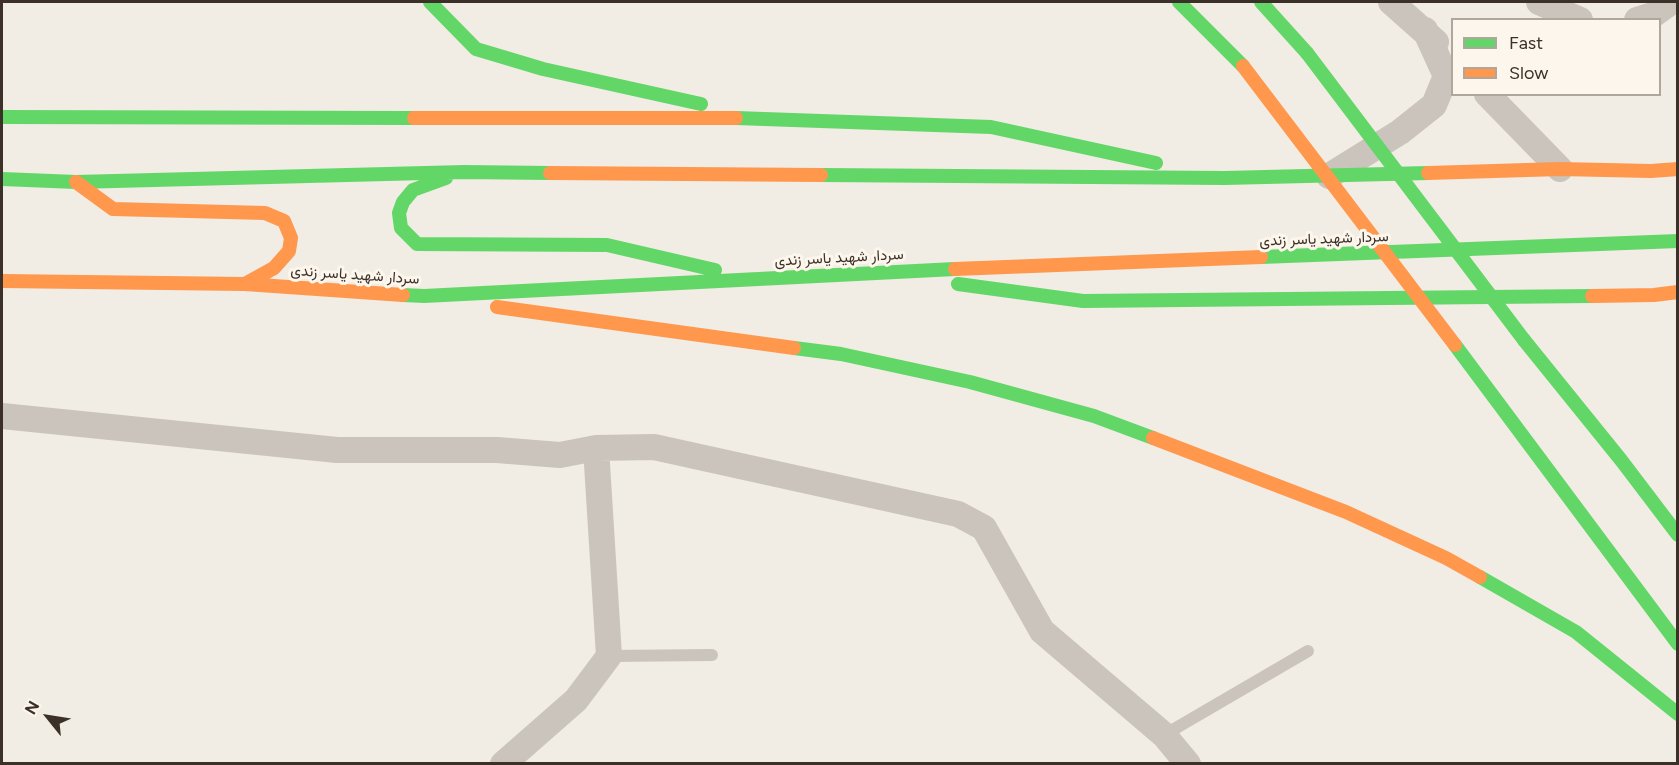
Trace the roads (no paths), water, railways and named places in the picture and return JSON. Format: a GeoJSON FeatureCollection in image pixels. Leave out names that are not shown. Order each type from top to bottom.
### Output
{"type":"FeatureCollection","features":[{"type":"Feature","properties":{"kind":"highway"},"geometry":{"type":"LineString","coordinates":[[430,2],[476,49],[543,69],[761,118]]}},
{"type":"Feature","properties":{"kind":"highway"},"geometry":{"type":"LineString","coordinates":[[1179,2],[1243,66],[1455,345],[1677,644]]}},
{"type":"Feature","properties":{"kind":"highway"},"geometry":{"type":"LineString","coordinates":[[1261,2],[1307,53],[1524,340],[1621,460],[1677,535]]}},
{"type":"Feature","properties":{"kind":"highway"},"geometry":{"type":"LineString","coordinates":[[2,117],[761,118],[991,127],[1225,178]]}},
{"type":"Feature","properties":{"kind":"highway"},"geometry":{"type":"LineString","coordinates":[[2,179],[76,182],[464,172],[1225,178],[1560,169],[1651,171],[1677,169]]}},
{"type":"Feature","properties":{"kind":"highway"},"geometry":{"type":"LineString","coordinates":[[464,172],[413,190],[403,202],[399,213],[401,228],[417,244],[607,245],[750,278]]}},
{"type":"Feature","properties":{"kind":"highway"},"geometry":{"type":"LineString","coordinates":[[76,182],[113,209],[265,213],[284,221],[291,238],[289,251],[274,268],[245,284]]}},
{"type":"Feature","properties":{"kind":"highway","name":"سردار شهید یاسر زندی"},"geometry":{"type":"LineString","coordinates":[[2,281],[245,284],[424,296],[870,272],[1677,241]]}},
{"type":"Feature","properties":{"kind":"highway"},"geometry":{"type":"LineString","coordinates":[[870,272],[1083,301],[1654,295],[1677,292]]}},
{"type":"Feature","properties":{"kind":"highway"},"geometry":{"type":"LineString","coordinates":[[424,296],[841,354],[970,382],[1094,416],[1335,508],[1446,558],[1576,632],[1677,714]]}},
{"type":"Feature","properties":{"kind":"street"},"geometry":{"type":"LineString","coordinates":[[1391,2],[1425,30],[1451,58]]}},
{"type":"Feature","properties":{"kind":"street"},"geometry":{"type":"LineString","coordinates":[[1539,2],[1575,18]]}},
{"type":"Feature","properties":{"kind":"street"},"geometry":{"type":"LineString","coordinates":[[1643,18],[1653,15],[1671,2]]}},
{"type":"Feature","properties":{"kind":"street"},"geometry":{"type":"LineString","coordinates":[[1329,176],[1400,132],[1434,105],[1446,76],[1425,30]]}},
{"type":"Feature","properties":{"kind":"street"},"geometry":{"type":"LineString","coordinates":[[1489,96],[1560,169]]}},
{"type":"Feature","properties":{"kind":"street"},"geometry":{"type":"LineString","coordinates":[[2,416],[337,450],[497,450],[560,455],[596,448],[654,447],[958,514],[984,528],[1042,630],[1164,735],[1188,764]]}},
{"type":"Feature","properties":{"kind":"street"},"geometry":{"type":"LineString","coordinates":[[503,764],[576,700],[609,656],[596,448]]}},
{"type":"Feature","properties":{"kind":"lane"},"geometry":{"type":"LineString","coordinates":[[1164,735],[1308,651]]}},
{"type":"Feature","properties":{"kind":"lane"},"geometry":{"type":"LineString","coordinates":[[609,656],[712,655]]}}]}
